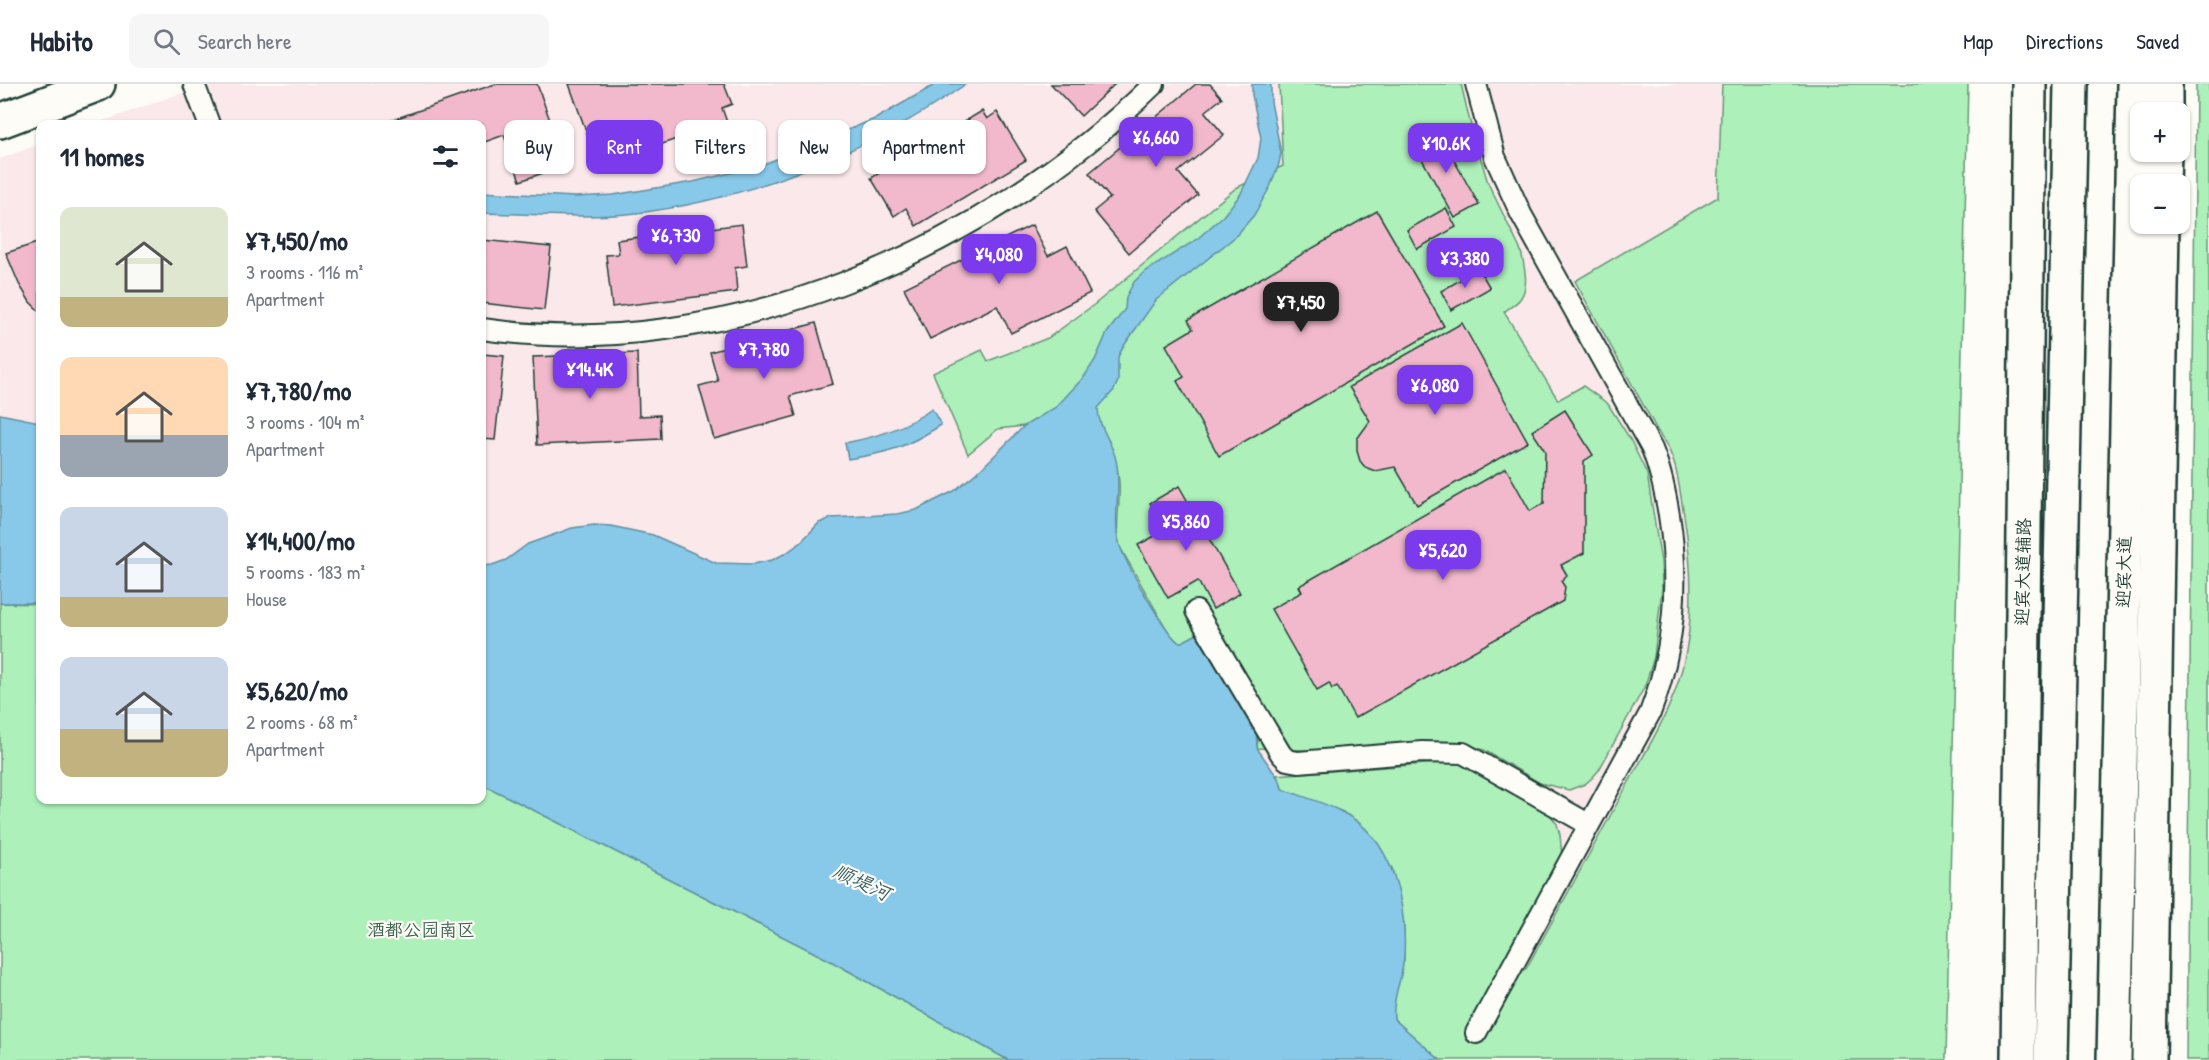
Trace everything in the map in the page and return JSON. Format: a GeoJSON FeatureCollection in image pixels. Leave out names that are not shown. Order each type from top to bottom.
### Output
{"type":"FeatureCollection","features":[{"type":"Feature","properties":{"kind":"main road"},"geometry":{"type":"LineString","coordinates":[[0,121],[98,84]]}},
{"type":"Feature","properties":{"kind":"main road","name":"迎宾大道辅路"},"geometry":{"type":"LineString","coordinates":[[2018,1060],[2029,84]]}},
{"type":"Feature","properties":{"kind":"main road"},"geometry":{"type":"LineString","coordinates":[[2051,1060],[2072,84]]}},
{"type":"Feature","properties":{"kind":"main road","name":"迎宾大道"},"geometry":{"type":"LineString","coordinates":[[2114,1060],[2134,84]]}},
{"type":"Feature","properties":{"kind":"main road"},"geometry":{"type":"LineString","coordinates":[[2165,84],[2165,102]]}},
{"type":"Feature","properties":{"kind":"main road"},"geometry":{"type":"LineString","coordinates":[[2149,1060],[2162,234]]}},
{"type":"Feature","properties":{"kind":"lane"},"geometry":{"type":"LineString","coordinates":[[194,84],[207,120]]}},
{"type":"Feature","properties":{"kind":"lane"},"geometry":{"type":"LineString","coordinates":[[486,328],[540,334],[605,334],[665,330],[725,319],[798,299],[875,269],[939,240],[1000,204],[1068,158],[1125,112],[1154,84]]}},
{"type":"Feature","properties":{"kind":"lane"},"geometry":{"type":"LineString","coordinates":[[1476,84],[1494,157],[1521,214],[1652,449],[1661,471],[1670,521],[1675,573],[1675,610],[1671,642],[1662,681],[1650,713],[1476,1033]]}},
{"type":"Feature","properties":{"kind":"lane"},"geometry":{"type":"LineString","coordinates":[[1196,611],[1281,754],[1287,760],[1298,762],[1422,752],[1463,753],[1588,824]]}},
{"type":"Feature","properties":{"kind":"shaded area"},"geometry":{"type":"Polygon","coordinates":[[[207,84],[1722,84],[1718,202],[1780,1003],[1392,1004],[1392,868],[1366,829],[1343,812],[1282,789],[1280,781],[1257,748],[1024,426],[968,481],[935,502],[916,510],[897,514],[832,518],[819,523],[800,543],[772,560],[753,564],[716,563],[653,535],[611,526],[594,525],[572,528],[528,544],[506,560],[486,566],[486,120],[106,120],[207,84]]]}},
{"type":"Feature","properties":{"kind":"shaded area"},"geometry":{"type":"Polygon","coordinates":[[[36,146],[36,421],[0,414],[0,159],[36,146]]]}},
{"type":"Feature","properties":{"kind":"green space"},"geometry":{"type":"Polygon","coordinates":[[[1279,84],[1461,84],[1488,183],[1521,251],[1524,263],[1526,282],[1523,294],[1504,312],[1558,400],[1583,386],[1608,404],[1630,439],[1647,474],[1661,562],[1662,588],[1654,657],[1645,686],[1599,770],[1585,784],[1569,790],[1540,783],[1484,750],[1459,742],[1324,751],[1257,748],[1258,739],[1200,632],[1183,642],[1178,642],[1170,635],[1120,547],[1118,477],[1116,461],[1109,441],[1024,426],[998,429],[968,454],[933,373],[982,350],[988,361],[1048,338],[1095,304],[1236,188],[1283,166],[1279,84]]]}},
{"type":"Feature","properties":{"kind":"green space"},"geometry":{"type":"Polygon","coordinates":[[[1722,84],[1968,84],[1946,1060],[1440,1060],[1394,1019],[1392,1004],[1404,959],[1404,924],[1392,868],[1343,812],[1282,789],[1276,775],[1453,762],[1466,764],[1549,813],[1557,824],[1562,857],[1507,956],[1526,969],[1665,716],[1682,669],[1689,631],[1691,592],[1689,553],[1674,464],[1667,446],[1575,281],[1718,197],[1722,84]]]}},
{"type":"Feature","properties":{"kind":"green space"},"geometry":{"type":"Polygon","coordinates":[[[2196,84],[2209,84],[2209,1060],[2186,1060],[2196,84]]]}},
{"type":"Feature","properties":{"kind":"green space","name":"酒都公园南区"},"geometry":{"type":"Polygon","coordinates":[[[0,603],[36,604],[36,804],[486,804],[486,786],[829,960],[1008,1060],[0,1060],[0,603]]]}},
{"type":"Feature","properties":{"kind":"water"},"geometry":{"type":"Polygon","coordinates":[[[936,84],[966,84],[909,120],[872,120],[936,84]]]}},
{"type":"Feature","properties":{"kind":"water","name":"顺堤河"},"geometry":{"type":"Polygon","coordinates":[[[1252,84],[1271,84],[1271,102],[1281,153],[1270,187],[1254,215],[1235,237],[1156,300],[1123,347],[1118,357],[1118,381],[1114,390],[1098,408],[1100,422],[1114,453],[1118,470],[1116,519],[1118,539],[1135,576],[1154,609],[1178,642],[1201,632],[1256,726],[1257,748],[1280,781],[1282,789],[1342,812],[1359,823],[1374,838],[1385,855],[1399,894],[1403,915],[1404,956],[1394,1019],[1440,1060],[1008,1060],[829,960],[486,786],[486,566],[506,560],[528,544],[572,528],[594,525],[611,526],[653,535],[716,563],[753,564],[772,560],[786,553],[800,543],[819,523],[832,518],[897,514],[916,510],[954,491],[982,468],[1024,426],[1056,407],[1084,377],[1095,360],[1107,333],[1125,309],[1126,297],[1134,282],[1143,273],[1196,240],[1223,216],[1240,195],[1258,158],[1261,138],[1252,95],[1252,84]]]}},
{"type":"Feature","properties":{"kind":"water"},"geometry":{"type":"Polygon","coordinates":[[[862,124],[862,144],[850,150],[850,129],[862,124]]]}},
{"type":"Feature","properties":{"kind":"water"},"geometry":{"type":"Polygon","coordinates":[[[778,158],[778,174],[793,174],[723,196],[637,213],[579,216],[486,213],[486,192],[575,197],[613,195],[693,182],[726,174],[766,174],[766,163],[778,158]]]}},
{"type":"Feature","properties":{"kind":"water"},"geometry":{"type":"Polygon","coordinates":[[[932,409],[941,425],[929,433],[897,448],[848,459],[845,443],[890,431],[932,409]]]}},
{"type":"Feature","properties":{"kind":"water"},"geometry":{"type":"Polygon","coordinates":[[[0,414],[36,421],[36,603],[0,603],[0,414]]]}},
{"type":"Feature","properties":{"kind":"building"},"geometry":{"type":"Polygon","coordinates":[[[495,84],[537,84],[550,120],[504,120],[504,135],[486,142],[486,120],[392,120],[495,84]]]}},
{"type":"Feature","properties":{"kind":"building"},"geometry":{"type":"Polygon","coordinates":[[[569,84],[724,84],[732,104],[722,108],[726,120],[675,120],[675,139],[663,144],[663,120],[586,120],[586,131],[569,84]]]}},
{"type":"Feature","properties":{"kind":"building"},"geometry":{"type":"Polygon","coordinates":[[[1051,84],[1115,84],[1081,116],[1051,84]]]}},
{"type":"Feature","properties":{"kind":"building"},"geometry":{"type":"Polygon","coordinates":[[[1196,84],[1210,84],[1222,98],[1205,112],[1224,135],[1178,172],[1198,195],[1129,253],[1094,211],[1110,198],[1089,173],[1196,84]]]}},
{"type":"Feature","properties":{"kind":"building"},"geometry":{"type":"Polygon","coordinates":[[[982,111],[987,119],[997,112],[1026,160],[916,226],[906,208],[894,216],[871,178],[878,174],[986,174],[986,120],[967,120],[982,111]]]}},
{"type":"Feature","properties":{"kind":"building"},"geometry":{"type":"Polygon","coordinates":[[[1437,130],[1479,205],[1455,218],[1413,143],[1437,130]]]}},
{"type":"Feature","properties":{"kind":"building"},"geometry":{"type":"Polygon","coordinates":[[[518,174],[540,174],[520,181],[518,174]]]}},
{"type":"Feature","properties":{"kind":"building"},"geometry":{"type":"Polygon","coordinates":[[[1446,208],[1456,227],[1417,249],[1407,230],[1446,208]]]}},
{"type":"Feature","properties":{"kind":"building"},"geometry":{"type":"Polygon","coordinates":[[[1377,211],[1444,326],[1219,456],[1177,381],[1184,377],[1166,345],[1193,329],[1188,320],[1377,211]]]}},
{"type":"Feature","properties":{"kind":"building"},"geometry":{"type":"Polygon","coordinates":[[[742,224],[747,266],[735,268],[737,292],[612,307],[606,255],[619,254],[617,240],[742,224]]]}},
{"type":"Feature","properties":{"kind":"building"},"geometry":{"type":"Polygon","coordinates":[[[1032,225],[1048,256],[1067,246],[1090,293],[1011,333],[997,306],[930,339],[904,288],[1032,225]]]}},
{"type":"Feature","properties":{"kind":"building"},"geometry":{"type":"Polygon","coordinates":[[[486,240],[551,247],[544,310],[486,303],[486,240]]]}},
{"type":"Feature","properties":{"kind":"building"},"geometry":{"type":"Polygon","coordinates":[[[36,243],[36,308],[19,284],[6,253],[36,243]]]}},
{"type":"Feature","properties":{"kind":"building"},"geometry":{"type":"Polygon","coordinates":[[[1479,269],[1490,288],[1451,310],[1441,291],[1479,269]]]}},
{"type":"Feature","properties":{"kind":"building"},"geometry":{"type":"Polygon","coordinates":[[[816,323],[833,384],[790,396],[796,416],[714,439],[699,386],[718,381],[710,352],[816,323]]]}},
{"type":"Feature","properties":{"kind":"building"},"geometry":{"type":"Polygon","coordinates":[[[1462,323],[1528,442],[1417,505],[1395,467],[1375,471],[1365,467],[1360,461],[1357,439],[1370,421],[1349,387],[1462,323]]]}},
{"type":"Feature","properties":{"kind":"building"},"geometry":{"type":"Polygon","coordinates":[[[637,353],[639,416],[660,415],[661,439],[537,445],[533,357],[637,353]]]}},
{"type":"Feature","properties":{"kind":"building"},"geometry":{"type":"Polygon","coordinates":[[[486,354],[504,356],[495,440],[486,439],[486,354]]]}},
{"type":"Feature","properties":{"kind":"building"},"geometry":{"type":"Polygon","coordinates":[[[1565,410],[1593,455],[1584,461],[1584,553],[1561,565],[1567,575],[1561,581],[1565,587],[1563,601],[1355,718],[1337,686],[1332,689],[1329,683],[1317,690],[1271,609],[1302,592],[1299,586],[1506,468],[1530,511],[1544,503],[1545,451],[1532,431],[1565,410]]]}},
{"type":"Feature","properties":{"kind":"building"},"geometry":{"type":"Polygon","coordinates":[[[1179,486],[1240,593],[1213,609],[1198,581],[1168,598],[1138,545],[1166,530],[1150,503],[1179,486]]]}}]}
